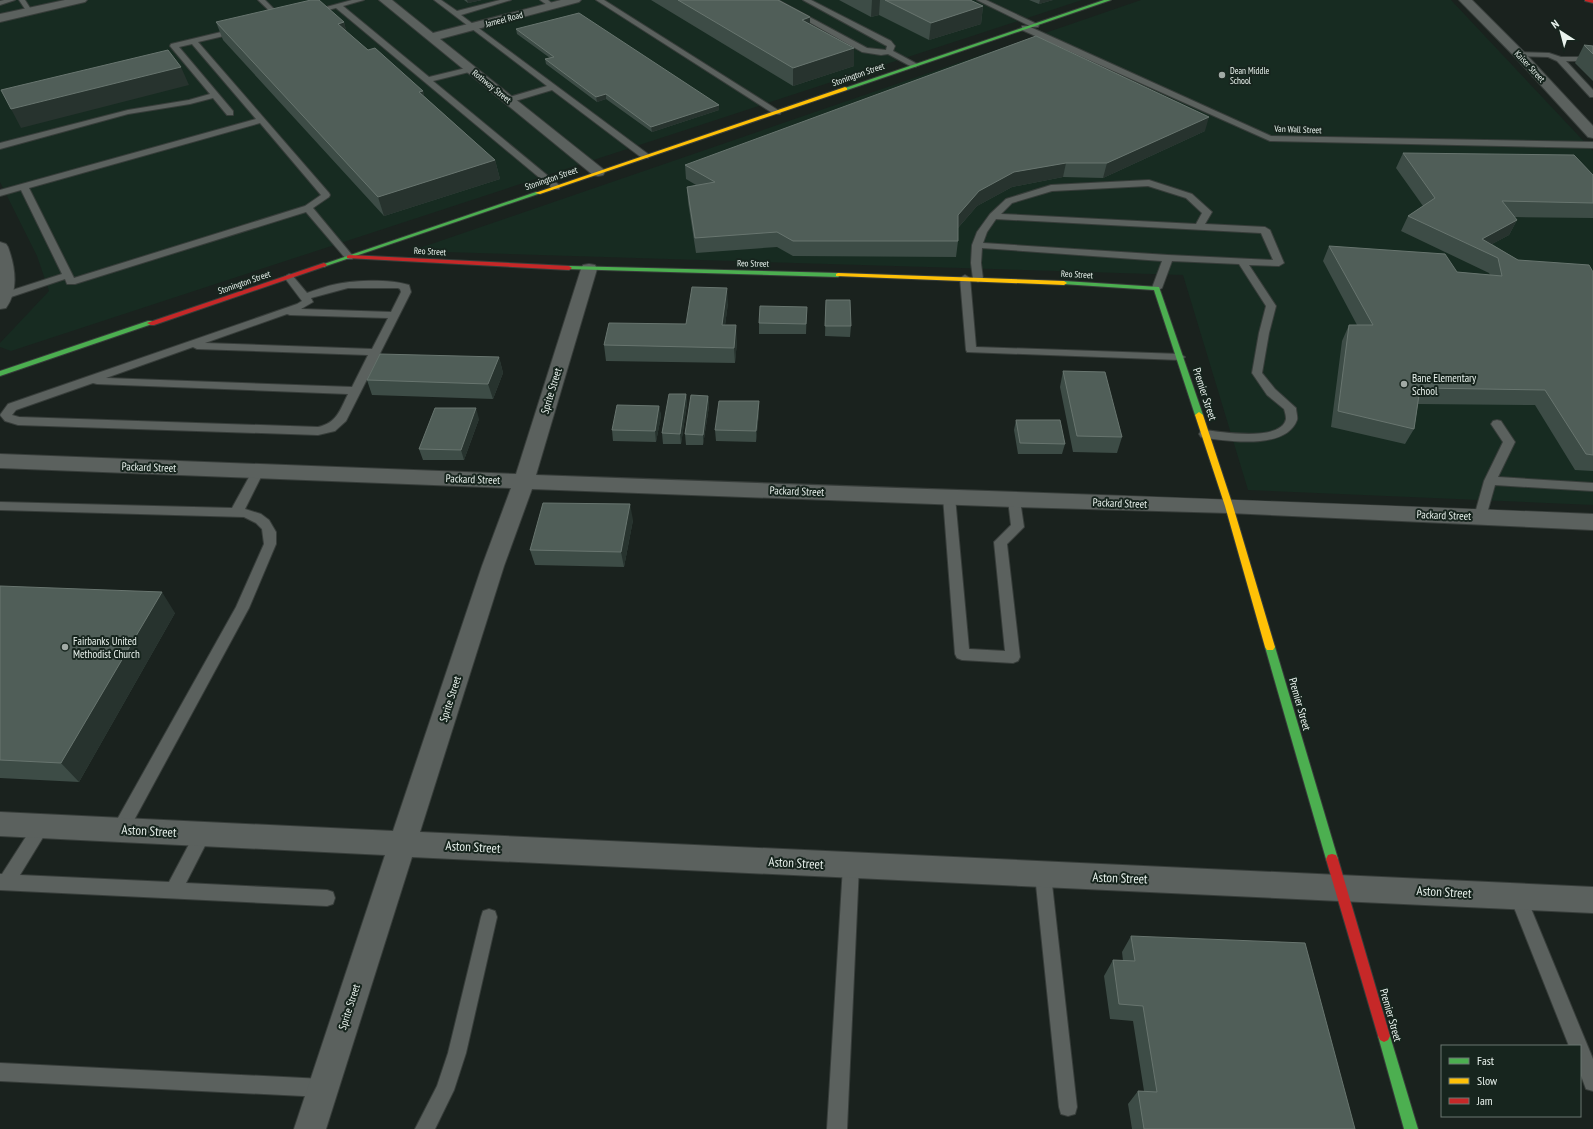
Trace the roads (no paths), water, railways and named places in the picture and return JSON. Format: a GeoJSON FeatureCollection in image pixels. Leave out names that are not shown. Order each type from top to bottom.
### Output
{"type":"FeatureCollection","features":[{"type":"Feature","properties":{"kind":"street"},"geometry":{"type":"LineString","coordinates":[[0,18],[66,1],[81,0]]}},
{"type":"Feature","properties":{"kind":"street","name":"Rothway Street"},"geometry":{"type":"LineString","coordinates":[[385,0],[598,172]]}},
{"type":"Feature","properties":{"kind":"street","name":"Jameel Road"},"geometry":{"type":"LineString","coordinates":[[432,37],[473,27],[547,3],[575,0]]}},
{"type":"Feature","properties":{"kind":"street","name":"Stonington Street"},"geometry":{"type":"LineString","coordinates":[[0,374],[1109,0]]}},
{"type":"Feature","properties":{"kind":"street","name":"Kaiser Street"},"geometry":{"type":"LineString","coordinates":[[1465,0],[1519,54],[1593,134]]}},
{"type":"Feature","properties":{"kind":"street"},"geometry":{"type":"LineString","coordinates":[[1587,0],[1593,2]]}},
{"type":"Feature","properties":{"kind":"street"},"geometry":{"type":"LineString","coordinates":[[0,247],[5,260],[7,280],[2,300]]}},
{"type":"Feature","properties":{"kind":"street","name":"Reo Street"},"geometry":{"type":"LineString","coordinates":[[349,257],[589,269],[965,278],[1157,288]]}},
{"type":"Feature","properties":{"kind":"street","name":"Sprite Street"},"geometry":{"type":"LineString","coordinates":[[310,1129],[490,574],[524,481],[589,269]]}},
{"type":"Feature","properties":{"kind":"street","name":"Premier Street"},"geometry":{"type":"LineString","coordinates":[[1157,288],[1229,506],[1411,1129]]}},
{"type":"Feature","properties":{"kind":"street","name":"Packard Street"},"geometry":{"type":"LineString","coordinates":[[0,461],[1014,500],[1229,506],[1593,522]]}},
{"type":"Feature","properties":{"kind":"street","name":"Aston Street"},"geometry":{"type":"LineString","coordinates":[[0,824],[851,866],[1341,887],[1593,900]]}},
{"type":"Feature","properties":{"kind":"lane"},"geometry":{"type":"LineString","coordinates":[[0,3],[12,0]]}},
{"type":"Feature","properties":{"kind":"lane"},"geometry":{"type":"LineString","coordinates":[[22,0],[29,11]]}},
{"type":"Feature","properties":{"kind":"lane"},"geometry":{"type":"LineString","coordinates":[[261,0],[281,19]]}},
{"type":"Feature","properties":{"kind":"lane"},"geometry":{"type":"LineString","coordinates":[[303,14],[361,0]]}},
{"type":"Feature","properties":{"kind":"lane"},"geometry":{"type":"LineString","coordinates":[[437,0],[644,156]]}},
{"type":"Feature","properties":{"kind":"lane"},"geometry":{"type":"LineString","coordinates":[[455,14],[508,0]]}},
{"type":"Feature","properties":{"kind":"lane"},"geometry":{"type":"LineString","coordinates":[[599,0],[777,112]]}},
{"type":"Feature","properties":{"kind":"lane"},"geometry":{"type":"LineString","coordinates":[[773,0],[866,50],[881,53],[889,52],[915,65]]}},
{"type":"Feature","properties":{"kind":"lane"},"geometry":{"type":"LineString","coordinates":[[806,0],[888,43],[891,46],[889,52]]}},
{"type":"Feature","properties":{"kind":"lane"},"geometry":{"type":"LineString","coordinates":[[980,0],[1035,25]]}},
{"type":"Feature","properties":{"kind":"lane"},"geometry":{"type":"LineString","coordinates":[[338,6],[556,187]]}},
{"type":"Feature","properties":{"kind":"lane"},"geometry":{"type":"LineString","coordinates":[[230,113],[174,46],[245,28]]}},
{"type":"Feature","properties":{"kind":"lane","name":"Van Wall Street"},"geometry":{"type":"LineString","coordinates":[[1025,28],[1270,138],[1593,145]]}},
{"type":"Feature","properties":{"kind":"lane"},"geometry":{"type":"LineString","coordinates":[[24,186],[71,282],[308,208],[326,195],[193,41]]}},
{"type":"Feature","properties":{"kind":"lane"},"geometry":{"type":"LineString","coordinates":[[1519,54],[1549,55],[1560,59],[1593,59]]}},
{"type":"Feature","properties":{"kind":"lane"},"geometry":{"type":"LineString","coordinates":[[1560,59],[1593,95]]}},
{"type":"Feature","properties":{"kind":"lane"},"geometry":{"type":"LineString","coordinates":[[428,80],[470,69]]}},
{"type":"Feature","properties":{"kind":"lane"},"geometry":{"type":"LineString","coordinates":[[509,100],[553,87]]}},
{"type":"Feature","properties":{"kind":"lane"},"geometry":{"type":"LineString","coordinates":[[0,146],[128,112],[190,102],[215,95]]}},
{"type":"Feature","properties":{"kind":"lane"},"geometry":{"type":"LineString","coordinates":[[0,193],[262,120]]}},
{"type":"Feature","properties":{"kind":"lane"},"geometry":{"type":"LineString","coordinates":[[978,279],[976,263],[977,245],[982,232],[993,216],[1009,201],[1051,188],[1150,183],[1189,196],[1207,212],[1199,228]]}},
{"type":"Feature","properties":{"kind":"lane"},"geometry":{"type":"LineString","coordinates":[[308,208],[349,257]]}},
{"type":"Feature","properties":{"kind":"lane"},"geometry":{"type":"LineString","coordinates":[[977,245],[1168,258],[1279,263],[1264,230],[1199,228],[993,216]]}},
{"type":"Feature","properties":{"kind":"lane"},"geometry":{"type":"LineString","coordinates":[[1157,288],[1168,258]]}},
{"type":"Feature","properties":{"kind":"lane"},"geometry":{"type":"LineString","coordinates":[[1205,434],[1261,438],[1282,431],[1290,420],[1290,408],[1271,392],[1256,373],[1271,306],[1242,261]]}},
{"type":"Feature","properties":{"kind":"lane"},"geometry":{"type":"LineString","coordinates":[[2,300],[68,276]]}},
{"type":"Feature","properties":{"kind":"lane"},"geometry":{"type":"LineString","coordinates":[[289,277],[308,302],[301,306],[12,407],[6,415],[9,418],[18,421],[318,431],[331,428],[340,421],[406,292],[405,287],[398,285],[348,285],[336,287],[305,297]]}},
{"type":"Feature","properties":{"kind":"lane"},"geometry":{"type":"LineString","coordinates":[[965,278],[971,350],[1180,357]]}},
{"type":"Feature","properties":{"kind":"lane"},"geometry":{"type":"LineString","coordinates":[[284,312],[394,316]]}},
{"type":"Feature","properties":{"kind":"lane"},"geometry":{"type":"LineString","coordinates":[[190,345],[376,352]]}},
{"type":"Feature","properties":{"kind":"lane"},"geometry":{"type":"LineString","coordinates":[[89,380],[355,391]]}},
{"type":"Feature","properties":{"kind":"lane"},"geometry":{"type":"LineString","coordinates":[[1480,517],[1490,481],[1509,442],[1497,424]]}},
{"type":"Feature","properties":{"kind":"lane"},"geometry":{"type":"LineString","coordinates":[[236,512],[258,471]]}},
{"type":"Feature","properties":{"kind":"lane"},"geometry":{"type":"LineString","coordinates":[[1490,481],[1593,487]]}},
{"type":"Feature","properties":{"kind":"lane"},"geometry":{"type":"LineString","coordinates":[[949,497],[962,654],[1013,657],[1000,542],[1018,527],[1014,500]]}},
{"type":"Feature","properties":{"kind":"lane"},"geometry":{"type":"LineString","coordinates":[[0,506],[236,512],[245,513],[260,518],[265,522],[271,536],[270,544],[242,608],[120,830]]}},
{"type":"Feature","properties":{"kind":"lane"},"geometry":{"type":"LineString","coordinates":[[3,882],[42,826]]}},
{"type":"Feature","properties":{"kind":"lane"},"geometry":{"type":"LineString","coordinates":[[173,891],[203,834]]}},
{"type":"Feature","properties":{"kind":"lane"},"geometry":{"type":"LineString","coordinates":[[837,1129],[851,866]]}},
{"type":"Feature","properties":{"kind":"lane"},"geometry":{"type":"LineString","coordinates":[[1043,874],[1068,1107]]}},
{"type":"Feature","properties":{"kind":"lane"},"geometry":{"type":"LineString","coordinates":[[3,882],[326,898]]}},
{"type":"Feature","properties":{"kind":"lane"},"geometry":{"type":"LineString","coordinates":[[1517,896],[1578,1045]]}},
{"type":"Feature","properties":{"kind":"lane"},"geometry":{"type":"LineString","coordinates":[[425,1129],[445,1090],[457,1053],[489,918]]}},
{"type":"Feature","properties":{"kind":"lane"},"geometry":{"type":"LineString","coordinates":[[1581,1052],[1593,1082]]}},
{"type":"Feature","properties":{"kind":"lane"},"geometry":{"type":"LineString","coordinates":[[0,1072],[323,1088]]}},
{"type":"Feature","properties":{"kind":"place","name":"Dean Middle School"},"geometry":{"type":"Point","coordinates":[1222,75]}},
{"type":"Feature","properties":{"kind":"place","name":"Bane Elementary School"},"geometry":{"type":"Point","coordinates":[1404,384]}},
{"type":"Feature","properties":{"kind":"place","name":"Fairbanks United Methodist Church"},"geometry":{"type":"Point","coordinates":[65,647]}}]}
